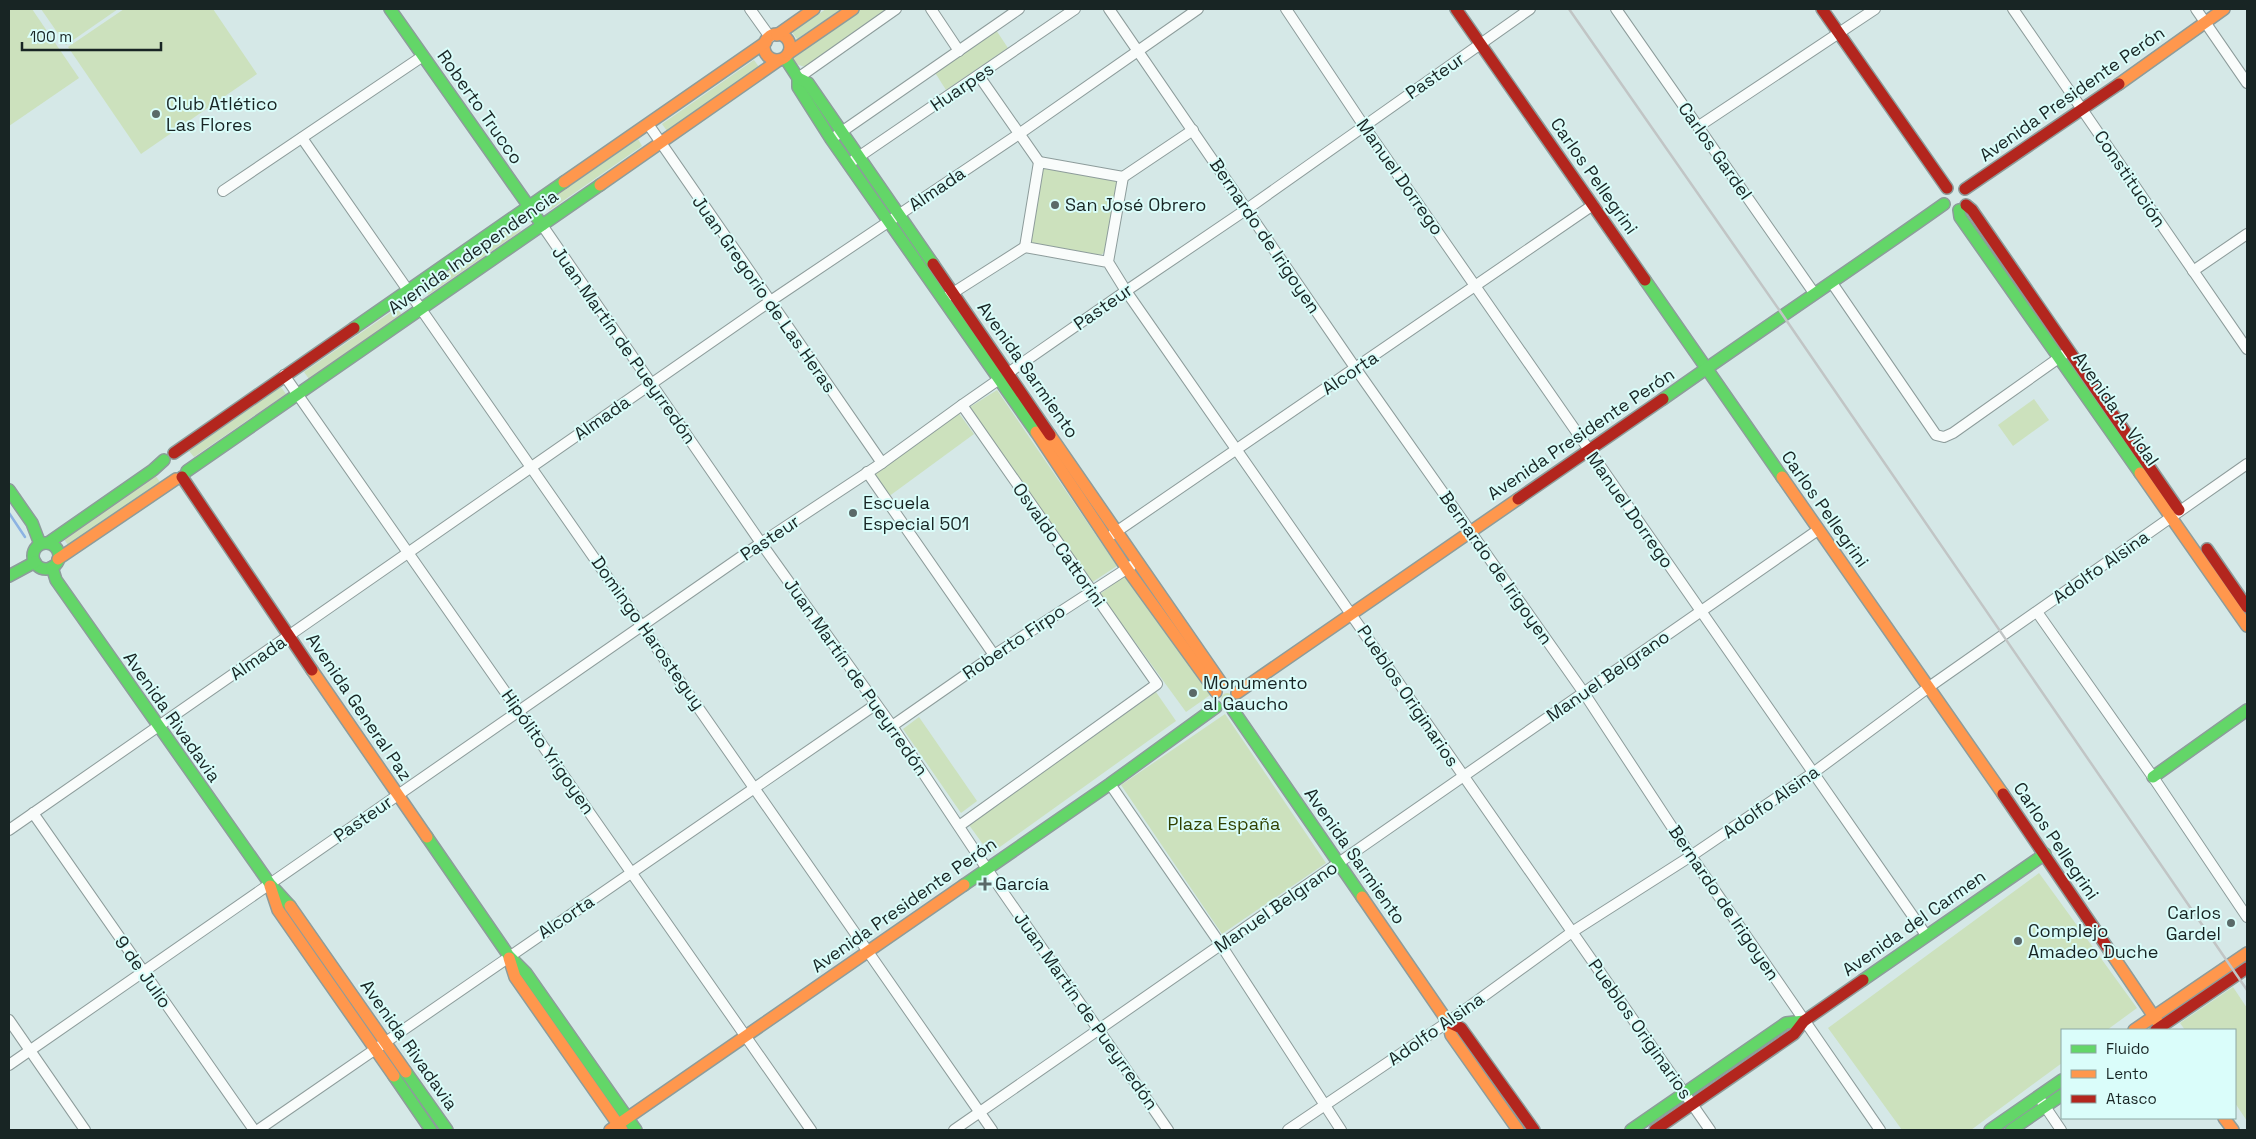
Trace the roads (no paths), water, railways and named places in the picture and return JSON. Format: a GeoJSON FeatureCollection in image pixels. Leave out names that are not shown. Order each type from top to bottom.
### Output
{"type":"FeatureCollection","features":[{"type":"Feature","properties":{"kind":"main road","name":"Roberto Trucco"},"geometry":{"type":"LineString","coordinates":[[390,9],[542,225]]}},
{"type":"Feature","properties":{"kind":"main road","name":"Avenida Independencia"},"geometry":{"type":"LineString","coordinates":[[174,453],[814,9]]}},
{"type":"Feature","properties":{"kind":"main road","name":"Avenida Independencia"},"geometry":{"type":"LineString","coordinates":[[55,563],[853,9]]}},
{"type":"Feature","properties":{"kind":"main road","name":"Carlos Pellegrini"},"geometry":{"type":"LineString","coordinates":[[1456,9],[1929,687],[2154,1016],[2160,1029]]}},
{"type":"Feature","properties":{"kind":"main road"},"geometry":{"type":"LineString","coordinates":[[1822,9],[1947,188]]}},
{"type":"Feature","properties":{"kind":"main road","name":"Avenida Presidente Perón"},"geometry":{"type":"LineString","coordinates":[[1965,189],[2083,110],[2224,9]]}},
{"type":"Feature","properties":{"kind":"main road"},"geometry":{"type":"LineString","coordinates":[[785,37],[789,42],[784,57],[768,56],[765,50],[771,38],[785,37]]}},
{"type":"Feature","properties":{"kind":"main road","name":"Avenida Sarmiento"},"geometry":{"type":"LineString","coordinates":[[784,57],[798,78],[808,83],[841,133],[854,161]]}},
{"type":"Feature","properties":{"kind":"main road","name":"Avenida Sarmiento"},"geometry":{"type":"LineString","coordinates":[[798,78],[798,87],[831,139],[854,161],[895,217],[948,296],[1138,561],[1220,689]]}},
{"type":"Feature","properties":{"kind":"main road"},"geometry":{"type":"LineString","coordinates":[[1957,185],[1965,189],[1968,197],[1962,208],[1952,210],[1944,204],[1943,195],[1947,188],[1957,185]]}},
{"type":"Feature","properties":{"kind":"main road","name":"Avenida Presidente Perón"},"geometry":{"type":"LineString","coordinates":[[1237,692],[1470,531],[1590,451],[1944,204]]}},
{"type":"Feature","properties":{"kind":"main road","name":"Avenida A. Vidal"},"geometry":{"type":"LineString","coordinates":[[2247,607],[2176,514],[2059,358],[1960,216],[1962,208],[1972,210],[2070,350],[2176,514],[2247,626]]}},
{"type":"Feature","properties":{"kind":"main road","name":"Avenida Sarmiento"},"geometry":{"type":"LineString","coordinates":[[1004,375],[1108,539],[1220,689]]}},
{"type":"Feature","properties":{"kind":"main road"},"geometry":{"type":"LineString","coordinates":[[9,490],[44,544],[56,549],[55,563],[43,568],[35,562],[34,551],[44,544],[153,470],[168,455],[174,453],[185,457],[188,464],[182,476],[166,474],[163,468],[164,460]]}},
{"type":"Feature","properties":{"kind":"main road","name":"Avenida General Paz"},"geometry":{"type":"LineString","coordinates":[[182,476],[508,956],[515,977],[620,1126],[636,1130]]}},
{"type":"Feature","properties":{"kind":"main road"},"geometry":{"type":"LineString","coordinates":[[9,576],[35,562]]}},
{"type":"Feature","properties":{"kind":"main road","name":"Avenida Rivadavia"},"geometry":{"type":"LineString","coordinates":[[55,563],[56,580],[158,728],[270,884],[287,901],[447,1130]]}},
{"type":"Feature","properties":{"kind":"main road"},"geometry":{"type":"LineString","coordinates":[[1230,687],[1237,692],[1238,704],[1233,710],[1225,712],[1216,707],[1213,701],[1220,689],[1230,687]]}},
{"type":"Feature","properties":{"kind":"main road","name":"Avenida Presidente Perón"},"geometry":{"type":"LineString","coordinates":[[620,1126],[746,1036],[1110,784],[1216,707]]}},
{"type":"Feature","properties":{"kind":"main road","name":"Avenida Sarmiento"},"geometry":{"type":"LineString","coordinates":[[1233,710],[1448,1022],[1452,1035],[1518,1130]]}},
{"type":"Feature","properties":{"kind":"main road"},"geometry":{"type":"LineString","coordinates":[[2153,776],[2247,710]]}},
{"type":"Feature","properties":{"kind":"main road","name":"Avenida del Carmen"},"geometry":{"type":"LineString","coordinates":[[1655,1130],[1794,1034],[1804,1021],[2044,854]]}},
{"type":"Feature","properties":{"kind":"main road","name":"Avenida Rivadavia"},"geometry":{"type":"LineString","coordinates":[[270,884],[278,910],[431,1130]]}},
{"type":"Feature","properties":{"kind":"main road"},"geometry":{"type":"LineString","coordinates":[[2135,1029],[2247,953]]}},
{"type":"Feature","properties":{"kind":"main road"},"geometry":{"type":"LineString","coordinates":[[2160,1029],[2247,968]]}},
{"type":"Feature","properties":{"kind":"main road","name":"Avenida del Carmen"},"geometry":{"type":"LineString","coordinates":[[1631,1130],[1786,1023],[1804,1021]]}},
{"type":"Feature","properties":{"kind":"main road","name":"Avenida Sarmiento"},"geometry":{"type":"LineString","coordinates":[[1448,1022],[1461,1028],[1534,1130]]}},
{"type":"Feature","properties":{"kind":"main road"},"geometry":{"type":"LineString","coordinates":[[1990,1130],[2061,1081]]}},
{"type":"Feature","properties":{"kind":"main road"},"geometry":{"type":"LineString","coordinates":[[2012,1130],[2061,1096]]}},
{"type":"Feature","properties":{"kind":"main road"},"geometry":{"type":"LineString","coordinates":[[2225,1119],[2233,1130]]}},
{"type":"Feature","properties":{"kind":"street"},"geometry":{"type":"LineString","coordinates":[[750,9],[771,38]]}},
{"type":"Feature","properties":{"kind":"street"},"geometry":{"type":"LineString","coordinates":[[798,78],[896,9]]}},
{"type":"Feature","properties":{"kind":"street"},"geometry":{"type":"LineString","coordinates":[[931,9],[958,51]]}},
{"type":"Feature","properties":{"kind":"street"},"geometry":{"type":"LineString","coordinates":[[831,139],[1019,9]]}},
{"type":"Feature","properties":{"kind":"street","name":"Huarpes"},"geometry":{"type":"LineString","coordinates":[[854,161],[1075,9]]}},
{"type":"Feature","properties":{"kind":"street","name":"Bernardo de Irigoyen"},"geometry":{"type":"LineString","coordinates":[[1109,9],[1356,369],[1584,693],[1692,856],[1880,1130]]}},
{"type":"Feature","properties":{"kind":"street","name":"Almada"},"geometry":{"type":"LineString","coordinates":[[9,830],[769,302],[1019,134],[1198,9]]}},
{"type":"Feature","properties":{"kind":"street","name":"Manuel Dorrego"},"geometry":{"type":"LineString","coordinates":[[1286,9],[1364,126],[1926,935]]}},
{"type":"Feature","properties":{"kind":"street","name":"Pasteur"},"geometry":{"type":"LineString","coordinates":[[9,1065],[761,543],[882,463],[1126,290],[1247,210],[1530,9]]}},
{"type":"Feature","properties":{"kind":"street","name":"Carlos Gardel"},"geometry":{"type":"LineString","coordinates":[[1616,9],[1814,293]]}},
{"type":"Feature","properties":{"kind":"street"},"geometry":{"type":"LineString","coordinates":[[1699,126],[1875,9]]}},
{"type":"Feature","properties":{"kind":"street","name":"Constitución"},"geometry":{"type":"LineString","coordinates":[[2013,9],[2247,349]]}},
{"type":"Feature","properties":{"kind":"street"},"geometry":{"type":"LineString","coordinates":[[2196,9],[2247,83]]}},
{"type":"Feature","properties":{"kind":"street"},"geometry":{"type":"LineString","coordinates":[[223,191],[423,56]]}},
{"type":"Feature","properties":{"kind":"street"},"geometry":{"type":"LineString","coordinates":[[979,76],[1039,162],[1123,177],[1193,130]]}},
{"type":"Feature","properties":{"kind":"street","name":"Juan Gregorio de Las Heras"},"geometry":{"type":"LineString","coordinates":[[648,124],[769,302],[882,463]]}},
{"type":"Feature","properties":{"kind":"street","name":"Domingo Harosteguy"},"geometry":{"type":"LineString","coordinates":[[302,138],[992,1130]]}},
{"type":"Feature","properties":{"kind":"street"},"geometry":{"type":"LineString","coordinates":[[1025,247],[1039,162]]}},
{"type":"Feature","properties":{"kind":"street"},"geometry":{"type":"LineString","coordinates":[[948,296],[1025,247],[1108,262],[1123,177]]}},
{"type":"Feature","properties":{"kind":"street","name":"Alcorta"},"geometry":{"type":"LineString","coordinates":[[1108,539],[1592,206]]}},
{"type":"Feature","properties":{"kind":"street","name":"Juan Martín de Pueyrredón"},"geometry":{"type":"LineString","coordinates":[[542,225],[761,543],[875,705],[892,726],[987,869],[1168,1130]]}},
{"type":"Feature","properties":{"kind":"street"},"geometry":{"type":"LineString","coordinates":[[2193,271],[2247,234]]}},
{"type":"Feature","properties":{"kind":"street","name":"Pueblos Originarios"},"geometry":{"type":"LineString","coordinates":[[1108,262],[1236,450],[1710,1130]]}},
{"type":"Feature","properties":{"kind":"street"},"geometry":{"type":"LineString","coordinates":[[1832,283],[1936,435],[1944,437],[1953,433],[2070,350]]}},
{"type":"Feature","properties":{"kind":"street","name":"Hipólito Yrigoyen"},"geometry":{"type":"LineString","coordinates":[[284,375],[811,1130]]}},
{"type":"Feature","properties":{"kind":"street","name":"Osvaldo Cattorini"},"geometry":{"type":"LineString","coordinates":[[959,826],[1156,684],[962,405]]}},
{"type":"Feature","properties":{"kind":"street","name":"Adolfo Alsina"},"geometry":{"type":"LineString","coordinates":[[1288,1130],[1448,1022],[1572,932],[1692,856],[1813,773],[1929,687],[2247,464]]}},
{"type":"Feature","properties":{"kind":"street"},"geometry":{"type":"LineString","coordinates":[[867,472],[994,655]]}},
{"type":"Feature","properties":{"kind":"street","name":"Manuel Belgrano"},"geometry":{"type":"LineString","coordinates":[[954,1130],[1818,530]]}},
{"type":"Feature","properties":{"kind":"street","name":"Roberto Firpo"},"geometry":{"type":"LineString","coordinates":[[892,726],[994,655],[1138,561]]}},
{"type":"Feature","properties":{"kind":"street"},"geometry":{"type":"LineString","coordinates":[[2037,612],[2153,776],[2247,918]]}},
{"type":"Feature","properties":{"kind":"street","name":"Alcorta"},"geometry":{"type":"LineString","coordinates":[[258,1130],[875,705]]}},
{"type":"Feature","properties":{"kind":"street"},"geometry":{"type":"LineString","coordinates":[[1110,784],[1221,945],[1341,1130]]}},
{"type":"Feature","properties":{"kind":"street","name":"9 de Julio"},"geometry":{"type":"LineString","coordinates":[[33,813],[254,1130]]}},
{"type":"Feature","properties":{"kind":"street"},"geometry":{"type":"LineString","coordinates":[[9,1020],[85,1130]]}},
{"type":"Feature","properties":{"kind":"street"},"geometry":{"type":"LineString","coordinates":[[2038,1097],[2061,1130]]}},
{"type":"Feature","properties":{"kind":"waterway"},"geometry":{"type":"LineString","coordinates":[[9,513],[25,537]]}},
{"type":"Feature","properties":{"kind":"railway"},"geometry":{"type":"LineString","coordinates":[[1569,9],[1782,314],[2247,990]]}},
{"type":"Feature","properties":{"kind":"place","name":"Club Atlético Las Flores"},"geometry":{"type":"Point","coordinates":[156,114]}},
{"type":"Feature","properties":{"kind":"place","name":"San José Obrero"},"geometry":{"type":"Point","coordinates":[1055,205]}},
{"type":"Feature","properties":{"kind":"place","name":"Escuela Especial 501"},"geometry":{"type":"Point","coordinates":[853,513]}},
{"type":"Feature","properties":{"kind":"place","name":"Monumento al Gaucho"},"geometry":{"type":"Point","coordinates":[1193,693]}},
{"type":"Feature","properties":{"kind":"place","name":"García"},"geometry":{"type":"Point","coordinates":[985,884]}},
{"type":"Feature","properties":{"kind":"place","name":"Carlos Gardel"},"geometry":{"type":"Point","coordinates":[2231,923]}},
{"type":"Feature","properties":{"kind":"place","name":"Complejo Amadeo Duche"},"geometry":{"type":"Point","coordinates":[2018,941]}},
{"type":"Feature","properties":{"kind":"park label","name":"Plaza España"},"geometry":{"type":"Point","coordinates":[1224,824]}}]}
